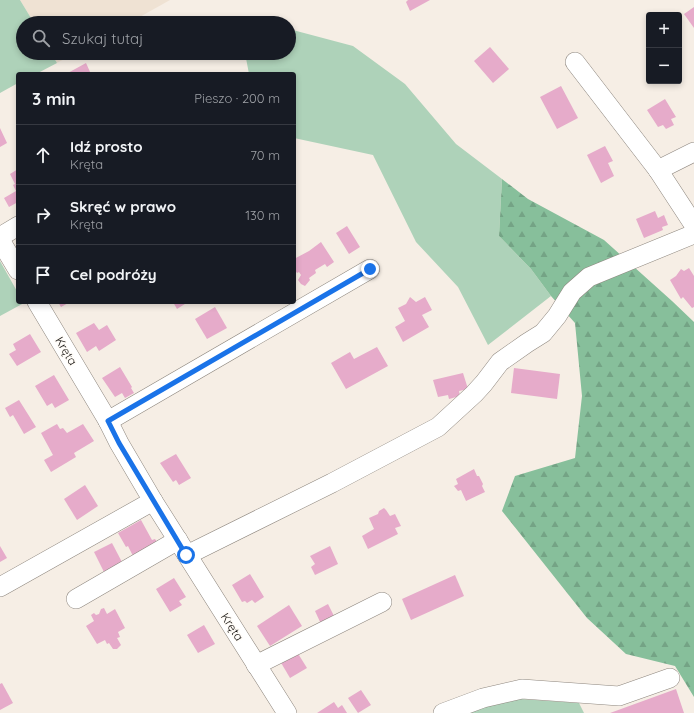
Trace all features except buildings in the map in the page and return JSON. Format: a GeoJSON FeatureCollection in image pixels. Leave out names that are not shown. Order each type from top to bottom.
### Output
{"type":"FeatureCollection","features":[{"type":"Feature","properties":{"kind":"street"},"geometry":{"type":"LineString","coordinates":[[575,62],[658,170],[694,225]]}},
{"type":"Feature","properties":{"kind":"street"},"geometry":{"type":"LineString","coordinates":[[658,170],[694,152]]}},
{"type":"Feature","properties":{"kind":"street"},"geometry":{"type":"LineString","coordinates":[[0,237],[16,227]]}},
{"type":"Feature","properties":{"kind":"street"},"geometry":{"type":"LineString","coordinates":[[76,599],[182,548],[332,483],[438,427],[474,394],[500,362],[543,334],[557,316],[572,292],[589,276],[694,234]]}},
{"type":"Feature","properties":{"kind":"street"},"geometry":{"type":"LineString","coordinates":[[0,240],[16,267]]}},
{"type":"Feature","properties":{"kind":"street"},"geometry":{"type":"LineString","coordinates":[[108,421],[370,269]]}},
{"type":"Feature","properties":{"kind":"street","name":"Kręta"},"geometry":{"type":"LineString","coordinates":[[38,304],[108,421],[153,501],[287,713]]}},
{"type":"Feature","properties":{"kind":"street"},"geometry":{"type":"LineString","coordinates":[[0,587],[153,501]]}},
{"type":"Feature","properties":{"kind":"street"},"geometry":{"type":"LineString","coordinates":[[256,664],[382,602]]}},
{"type":"Feature","properties":{"kind":"street"},"geometry":{"type":"LineString","coordinates":[[443,713],[484,698],[522,690],[619,696],[670,678]]}},
{"type":"Feature","properties":{"kind":"shaded area"},"geometry":{"type":"Polygon","coordinates":[[[20,0],[170,0],[141,16],[30,16],[20,0]]]}},
{"type":"Feature","properties":{"kind":"shaded area"},"geometry":{"type":"Polygon","coordinates":[[[55,60],[62,60],[57,63],[55,60]]]}},
{"type":"Feature","properties":{"kind":"green space"},"geometry":{"type":"Polygon","coordinates":[[[0,0],[20,0],[30,16],[16,16],[16,60],[55,60],[57,63],[40,72],[16,72],[16,84],[0,93],[0,0]]]}},
{"type":"Feature","properties":{"kind":"green space"},"geometry":{"type":"Polygon","coordinates":[[[296,31],[353,46],[405,84],[456,144],[502,179],[499,236],[531,269],[551,296],[488,345],[458,287],[416,242],[373,155],[296,138],[296,72],[249,72],[246,60],[296,60],[296,31]]]}},
{"type":"Feature","properties":{"kind":"green space"},"geometry":{"type":"Polygon","coordinates":[[[502,179],[528,199],[604,240],[694,322],[694,697],[675,666],[626,654],[587,618],[502,511],[515,476],[575,458],[582,396],[575,323],[551,296],[531,269],[499,236],[502,179]]]}},
{"type":"Feature","properties":{"kind":"green space"},"geometry":{"type":"Polygon","coordinates":[[[0,261],[16,289],[16,304],[22,304],[0,316],[0,261]]]}},
{"type":"Feature","properties":{"kind":"green space"},"geometry":{"type":"Polygon","coordinates":[[[521,699],[579,703],[584,713],[468,713],[488,706],[521,699]]]}},
{"type":"Feature","properties":{"kind":"route"},"geometry":{"type":"LineString","coordinates":[[186,555],[119,443],[108,421],[370,269]]}}]}
